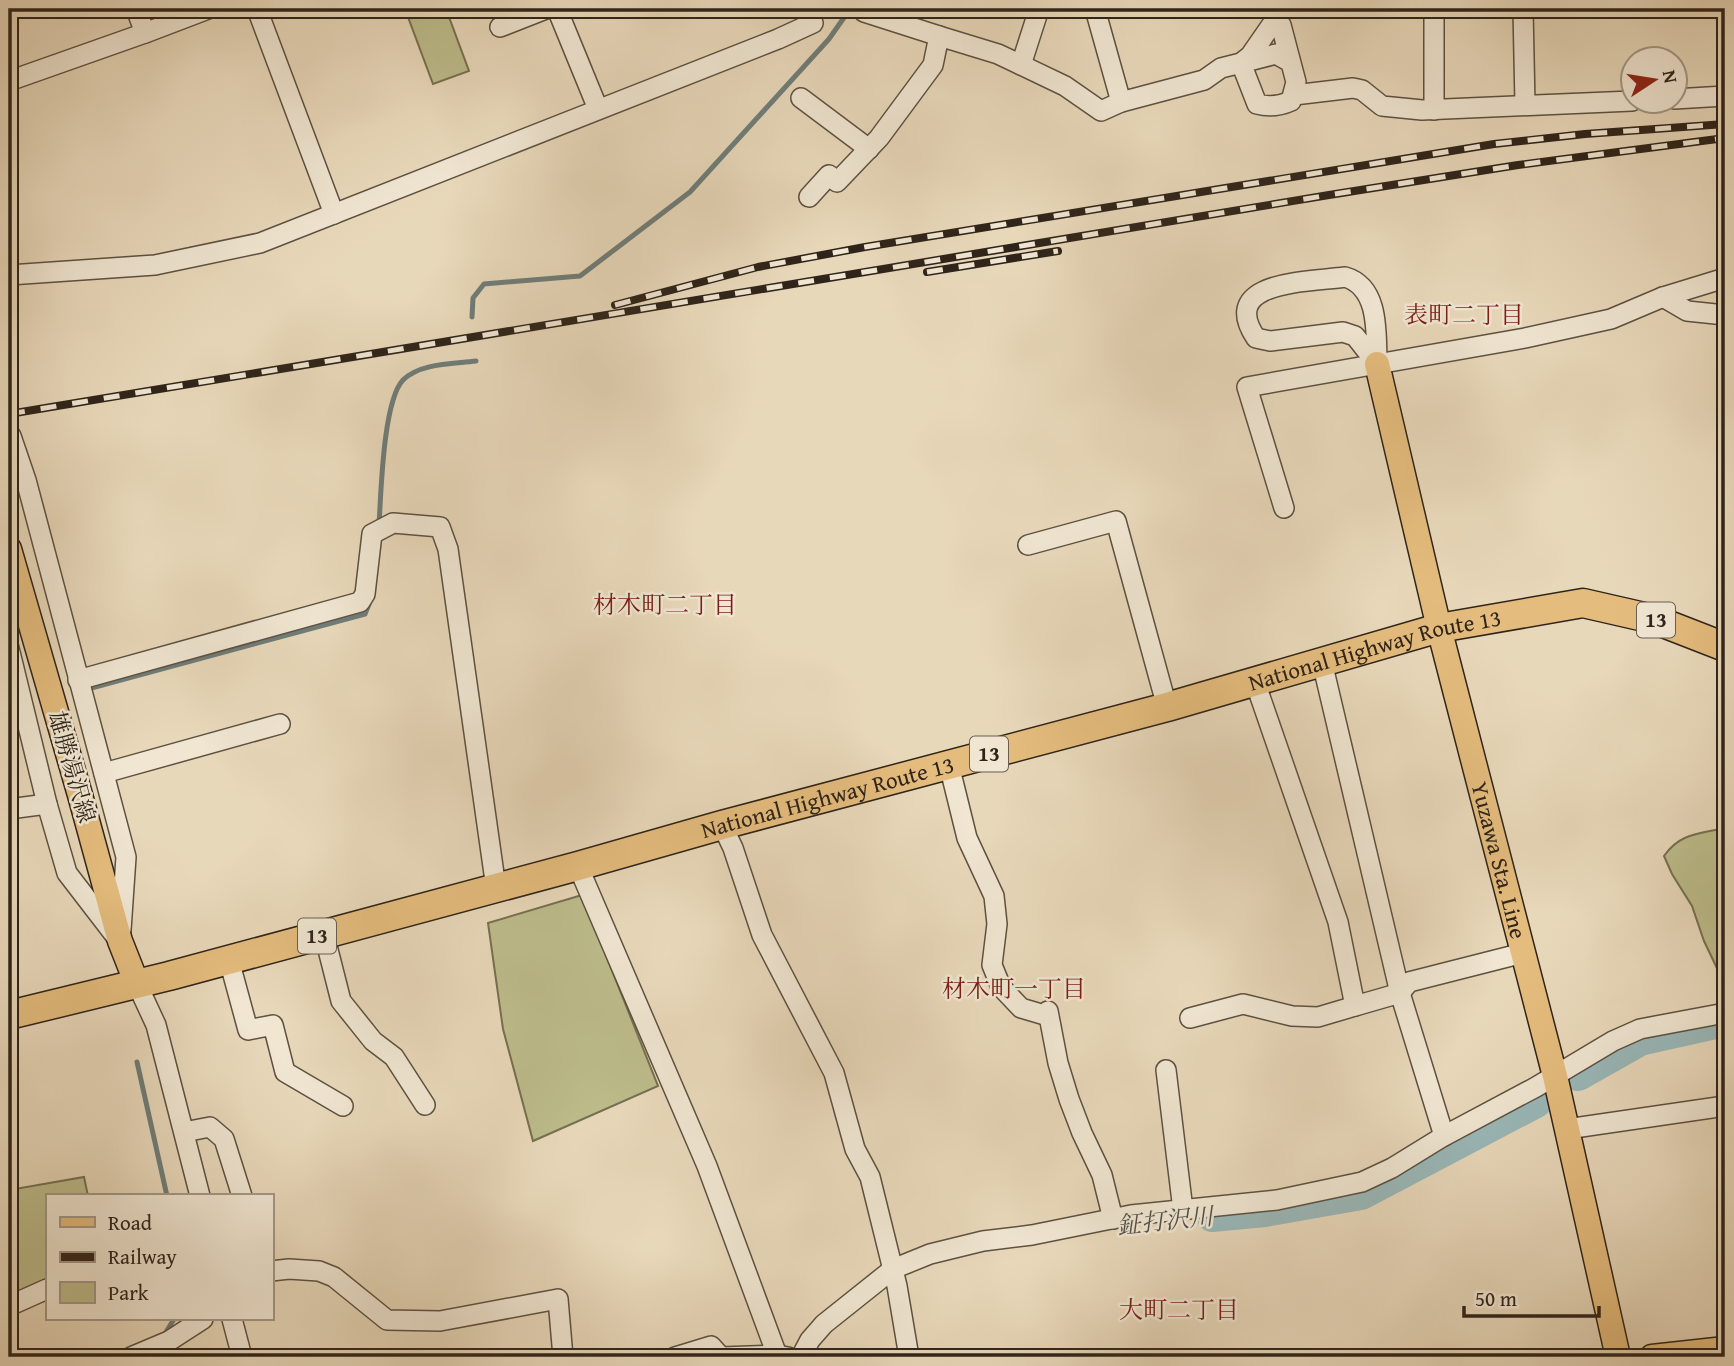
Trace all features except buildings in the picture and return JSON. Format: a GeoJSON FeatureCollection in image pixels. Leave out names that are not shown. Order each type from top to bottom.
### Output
{"type":"FeatureCollection","features":[{"type":"Feature","properties":{"kind":"highway","name":"National Highway Route 13"},"geometry":{"type":"LineString","coordinates":[[9,1015],[229,960],[578,866],[1255,682],[1439,628],[1583,603],[1653,620],[1725,647]]}},
{"type":"Feature","properties":{"kind":"main road","name":"Yuzawa Sta. Line"},"geometry":{"type":"LineString","coordinates":[[1377,364],[1439,628],[1555,1076],[1618,1357]]}},
{"type":"Feature","properties":{"kind":"main road","name":"雄勝湯沢線"},"geometry":{"type":"LineString","coordinates":[[9,549],[120,941],[137,984]]}},
{"type":"Feature","properties":{"kind":"main road"},"geometry":{"type":"LineString","coordinates":[[1652,1357],[1725,1349]]}},
{"type":"Feature","properties":{"kind":"street"},"geometry":{"type":"LineString","coordinates":[[136,9],[145,33]]}},
{"type":"Feature","properties":{"kind":"street"},"geometry":{"type":"LineString","coordinates":[[9,81],[208,9]]}},
{"type":"Feature","properties":{"kind":"street"},"geometry":{"type":"LineString","coordinates":[[257,9],[334,214]]}},
{"type":"Feature","properties":{"kind":"street"},"geometry":{"type":"LineString","coordinates":[[500,27],[546,9]]}},
{"type":"Feature","properties":{"kind":"street"},"geometry":{"type":"LineString","coordinates":[[557,9],[598,109]]}},
{"type":"Feature","properties":{"kind":"street"},"geometry":{"type":"LineString","coordinates":[[9,275],[155,265],[260,243],[778,39],[813,23],[807,9]]}},
{"type":"Feature","properties":{"kind":"street"},"geometry":{"type":"LineString","coordinates":[[1021,65],[1039,9]]}},
{"type":"Feature","properties":{"kind":"street"},"geometry":{"type":"LineString","coordinates":[[1095,9],[1121,102]]}},
{"type":"Feature","properties":{"kind":"street"},"geometry":{"type":"LineString","coordinates":[[1434,9],[1434,110]]}},
{"type":"Feature","properties":{"kind":"street"},"geometry":{"type":"LineString","coordinates":[[1524,9],[1525,105]]}},
{"type":"Feature","properties":{"kind":"street"},"geometry":{"type":"LineString","coordinates":[[864,12],[998,54],[1065,86],[1101,111],[1121,102],[1204,80],[1222,68],[1241,63],[1276,54],[1290,62]]}},
{"type":"Feature","properties":{"kind":"street"},"geometry":{"type":"LineString","coordinates":[[1273,14],[1281,25],[1296,82],[1291,101],[1266,106],[1257,103],[1241,63],[1250,56],[1273,14]]}},
{"type":"Feature","properties":{"kind":"street"},"geometry":{"type":"LineString","coordinates":[[809,197],[829,175],[837,182],[869,149],[933,65],[939,36]]}},
{"type":"Feature","properties":{"kind":"street"},"geometry":{"type":"LineString","coordinates":[[1294,95],[1353,88],[1362,90],[1382,106],[1434,110],[1618,102]]}},
{"type":"Feature","properties":{"kind":"street"},"geometry":{"type":"LineString","coordinates":[[1688,98],[1725,96]]}},
{"type":"Feature","properties":{"kind":"street"},"geometry":{"type":"LineString","coordinates":[[801,98],[869,149]]}},
{"type":"Feature","properties":{"kind":"street"},"geometry":{"type":"LineString","coordinates":[[1345,277],[1354,280],[1368,294],[1375,324],[1377,364],[1354,336],[1343,332],[1270,341],[1256,338],[1248,326],[1248,302],[1260,291],[1274,287],[1345,277]]}},
{"type":"Feature","properties":{"kind":"street"},"geometry":{"type":"LineString","coordinates":[[1284,508],[1247,387],[1525,338],[1611,319],[1663,297],[1725,278]]}},
{"type":"Feature","properties":{"kind":"street"},"geometry":{"type":"LineString","coordinates":[[1663,297],[1687,311],[1725,316]]}},
{"type":"Feature","properties":{"kind":"street"},"geometry":{"type":"LineString","coordinates":[[10,436],[17,482],[78,680],[126,857],[120,941]]}},
{"type":"Feature","properties":{"kind":"street"},"geometry":{"type":"LineString","coordinates":[[1028,544],[1116,521],[1167,706]]}},
{"type":"Feature","properties":{"kind":"street"},"geometry":{"type":"LineString","coordinates":[[78,680],[360,602],[365,594],[372,534],[393,523],[440,527],[447,543],[496,888]]}},
{"type":"Feature","properties":{"kind":"street"},"geometry":{"type":"LineString","coordinates":[[9,648],[47,804],[67,873],[120,941]]}},
{"type":"Feature","properties":{"kind":"street"},"geometry":{"type":"LineString","coordinates":[[1322,663],[1400,993],[1444,1136]]}},
{"type":"Feature","properties":{"kind":"street"},"geometry":{"type":"LineString","coordinates":[[1255,682],[1338,922],[1356,1006]]}},
{"type":"Feature","properties":{"kind":"street"},"geometry":{"type":"LineString","coordinates":[[104,772],[280,724]]}},
{"type":"Feature","properties":{"kind":"street"},"geometry":{"type":"LineString","coordinates":[[949,765],[967,838],[994,896],[997,924],[992,965],[1001,987],[1021,1008],[1048,1013],[1065,1087],[1082,1133],[1102,1175],[1113,1219]]}},
{"type":"Feature","properties":{"kind":"street"},"geometry":{"type":"LineString","coordinates":[[9,809],[47,804]]}},
{"type":"Feature","properties":{"kind":"street"},"geometry":{"type":"LineString","coordinates":[[722,825],[733,848],[762,935],[834,1073],[855,1149],[870,1177],[895,1278],[909,1357]]}},
{"type":"Feature","properties":{"kind":"street"},"geometry":{"type":"LineString","coordinates":[[578,866],[707,1166],[783,1356],[721,1357],[711,1346],[675,1357]]}},
{"type":"Feature","properties":{"kind":"street"},"geometry":{"type":"LineString","coordinates":[[324,934],[341,1001],[373,1041],[394,1057],[425,1105]]}},
{"type":"Feature","properties":{"kind":"street"},"geometry":{"type":"LineString","coordinates":[[1190,1018],[1243,1004],[1292,1016],[1318,1017],[1400,993],[1409,982],[1523,953]]}},
{"type":"Feature","properties":{"kind":"street"},"geometry":{"type":"LineString","coordinates":[[229,960],[248,1030],[273,1025],[285,1072],[343,1106]]}},
{"type":"Feature","properties":{"kind":"street"},"geometry":{"type":"LineString","coordinates":[[137,984],[156,1025],[200,1194]]}},
{"type":"Feature","properties":{"kind":"street"},"geometry":{"type":"LineString","coordinates":[[801,1357],[810,1340],[824,1324],[930,1254],[983,1241],[1032,1235],[1113,1219],[1277,1200],[1362,1182],[1392,1168],[1614,1041],[1640,1029],[1725,1013]]}},
{"type":"Feature","properties":{"kind":"street"},"geometry":{"type":"LineString","coordinates":[[1166,1070],[1183,1210]]}},
{"type":"Feature","properties":{"kind":"street"},"geometry":{"type":"LineString","coordinates":[[1567,1129],[1725,1106]]}},
{"type":"Feature","properties":{"kind":"street"},"geometry":{"type":"LineString","coordinates":[[184,1132],[210,1127],[223,1139],[241,1194]]}},
{"type":"Feature","properties":{"kind":"street"},"geometry":{"type":"LineString","coordinates":[[273,1271],[318,1271],[334,1277],[387,1320],[440,1321],[558,1299],[563,1357]]}},
{"type":"Feature","properties":{"kind":"street"},"geometry":{"type":"LineString","coordinates":[[9,1306],[46,1289]]}},
{"type":"Feature","properties":{"kind":"street"},"geometry":{"type":"LineString","coordinates":[[152,1352],[201,1320]]}},
{"type":"Feature","properties":{"kind":"street"},"geometry":{"type":"LineString","coordinates":[[232,1320],[242,1357]]}},
{"type":"Feature","properties":{"kind":"green space"},"geometry":{"type":"Polygon","coordinates":[[[405,9],[446,9],[469,71],[433,84],[405,9]]]}},
{"type":"Feature","properties":{"kind":"green space"},"geometry":{"type":"Polygon","coordinates":[[[1725,828],[1725,985],[1704,941],[1692,906],[1664,856],[1683,839],[1725,828]]]}},
{"type":"Feature","properties":{"kind":"green space"},"geometry":{"type":"Polygon","coordinates":[[[582,895],[658,1086],[533,1141],[503,1029],[488,923],[582,895]]]}},
{"type":"Feature","properties":{"kind":"green space"},"geometry":{"type":"Polygon","coordinates":[[[84,1177],[88,1194],[46,1194],[46,1282],[9,1297],[9,1190],[84,1177]]]}},
{"type":"Feature","properties":{"kind":"waterway"},"geometry":{"type":"LineString","coordinates":[[472,317],[473,298],[484,284],[580,276],[690,192],[829,39],[850,9]]}},
{"type":"Feature","properties":{"kind":"waterway"},"geometry":{"type":"LineString","coordinates":[[379,525],[384,449],[396,391],[403,380],[418,370],[476,361]]}},
{"type":"Feature","properties":{"kind":"waterway"},"geometry":{"type":"LineString","coordinates":[[84,690],[365,614],[369,604]]}},
{"type":"Feature","properties":{"kind":"waterway","name":"鉦打沢川"},"geometry":{"type":"LineString","coordinates":[[1578,1075],[1640,1040],[1725,1021]]}},
{"type":"Feature","properties":{"kind":"waterway"},"geometry":{"type":"LineString","coordinates":[[137,1062],[167,1194]]}},
{"type":"Feature","properties":{"kind":"waterway","name":"鉦打沢川"},"geometry":{"type":"LineString","coordinates":[[1212,1216],[1265,1211],[1361,1194],[1536,1102]]}},
{"type":"Feature","properties":{"kind":"waterway"},"geometry":{"type":"LineString","coordinates":[[163,1337],[173,1320]]}},
{"type":"Feature","properties":{"kind":"railway"},"geometry":{"type":"LineString","coordinates":[[615,305],[758,267],[865,247],[1494,144],[1585,134],[1725,124]]}},
{"type":"Feature","properties":{"kind":"railway"},"geometry":{"type":"LineString","coordinates":[[9,414],[1329,195],[1518,165],[1725,138]]}},
{"type":"Feature","properties":{"kind":"railway"},"geometry":{"type":"LineString","coordinates":[[927,272],[1058,251]]}},
{"type":"Feature","properties":{"kind":"district","name":"表町二丁目"},"geometry":{"type":"Point","coordinates":[1464,315]}},
{"type":"Feature","properties":{"kind":"district","name":"材木町二丁目"},"geometry":{"type":"Point","coordinates":[665,605]}},
{"type":"Feature","properties":{"kind":"district","name":"材木町一丁目"},"geometry":{"type":"Point","coordinates":[1014,989]}},
{"type":"Feature","properties":{"kind":"district","name":"大町二丁目"},"geometry":{"type":"Point","coordinates":[1179,1310]}}]}
